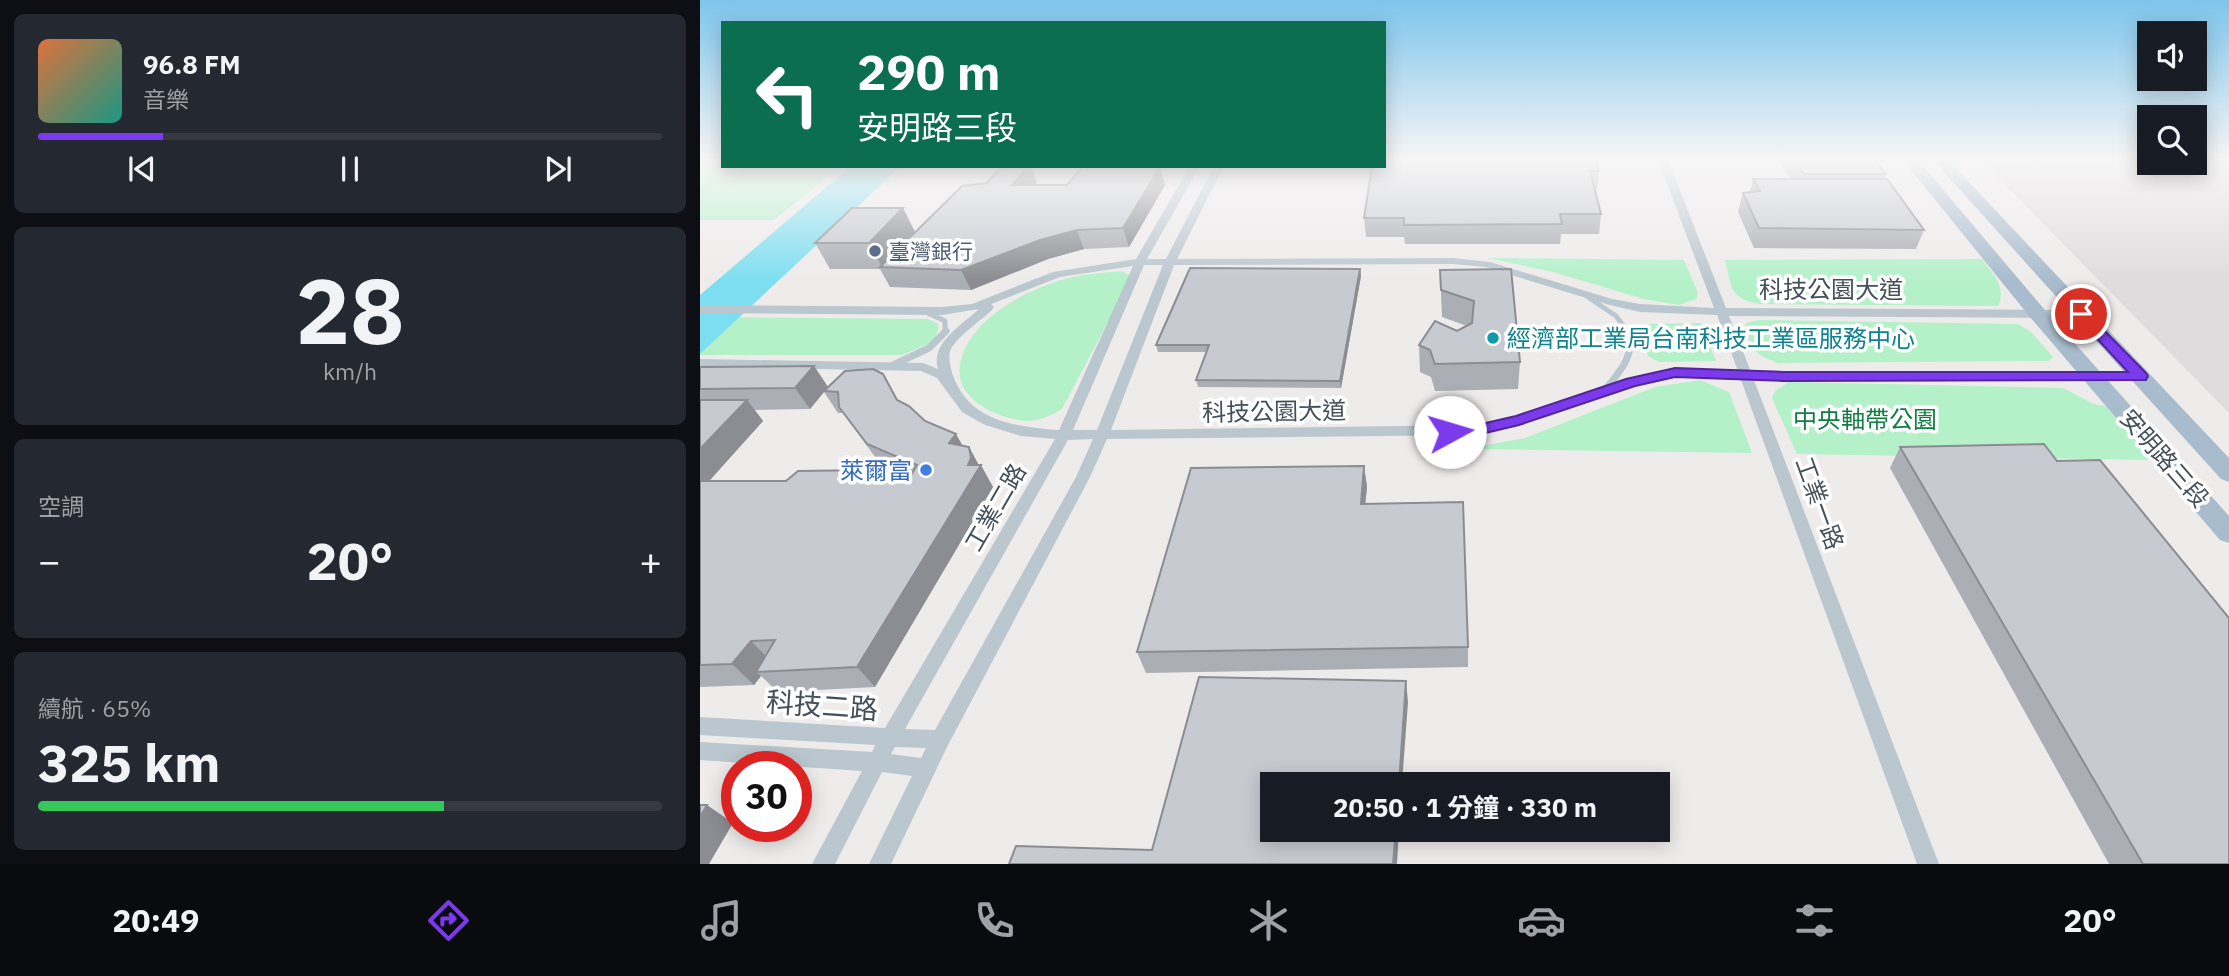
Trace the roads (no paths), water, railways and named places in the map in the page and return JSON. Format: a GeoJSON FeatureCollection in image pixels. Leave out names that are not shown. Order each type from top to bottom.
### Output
{"type":"FeatureCollection","features":[{"type":"Feature","properties":{"kind":"main road","name":"安明路三段"},"geometry":{"type":"LineString","coordinates":[[1944,200],[2229,533]]}},
{"type":"Feature","properties":{"kind":"main road","name":"安明路三段"},"geometry":{"type":"LineString","coordinates":[[1977,200],[2229,473]]}},
{"type":"Feature","properties":{"kind":"street","name":"工業二路"},"geometry":{"type":"LineString","coordinates":[[823,864],[890,737],[1064,435],[1140,262],[1175,200]]}},
{"type":"Feature","properties":{"kind":"street"},"geometry":{"type":"LineString","coordinates":[[880,864],[940,740],[1083,477],[1119,396],[1169,263],[1201,200]]}},
{"type":"Feature","properties":{"kind":"street","name":"工業一路"},"geometry":{"type":"LineString","coordinates":[[1678,200],[1746,375],[1927,864]]}},
{"type":"Feature","properties":{"kind":"street","name":"科技公園大道"},"geometry":{"type":"LineString","coordinates":[[700,309],[942,311],[974,307],[1069,271],[1140,262],[1453,261],[1486,264],[1583,294],[1640,308],[1720,312],[2081,314]]}},
{"type":"Feature","properties":{"kind":"street","name":"科技公園大道"},"geometry":{"type":"LineString","coordinates":[[953,393],[942,361],[945,347],[1000,297]]}},
{"type":"Feature","properties":{"kind":"street","name":"科技公園大道"},"geometry":{"type":"LineString","coordinates":[[700,363],[923,367],[942,375],[967,409],[990,422],[1021,431],[1064,435],[1477,430],[1542,414],[1655,376],[1675,373],[2141,376]]}},
{"type":"Feature","properties":{"kind":"street","name":"科技二路"},"geometry":{"type":"LineString","coordinates":[[700,726],[940,740]]}},
{"type":"Feature","properties":{"kind":"street","name":"科技二路"},"geometry":{"type":"LineString","coordinates":[[700,751],[877,762],[927,768]]}},
{"type":"Feature","properties":{"kind":"lane","name":"科技公園大道"},"geometry":{"type":"LineString","coordinates":[[1583,294],[1625,322],[1630,333],[1631,346],[1622,371],[1603,392]]}},
{"type":"Feature","properties":{"kind":"lane","name":"科技公園大道"},"geometry":{"type":"LineString","coordinates":[[890,366],[926,350],[947,331],[945,321],[917,310]]}},
{"type":"Feature","properties":{"kind":"water"},"geometry":{"type":"Polygon","coordinates":[[[811,200],[864,200],[700,354],[700,295],[811,200]]]}},
{"type":"Feature","properties":{"kind":"place","name":"臺灣銀行"},"geometry":{"type":"Point","coordinates":[875,251]}},
{"type":"Feature","properties":{"kind":"place","name":"經濟部工業局台南科技工業區服務中心"},"geometry":{"type":"Point","coordinates":[1493,338]}},
{"type":"Feature","properties":{"kind":"place","name":"萊爾富"},"geometry":{"type":"Point","coordinates":[926,470]}},
{"type":"Feature","properties":{"kind":"park label","name":"中央軸帶公園"},"geometry":{"type":"Point","coordinates":[1865,419]}}]}
